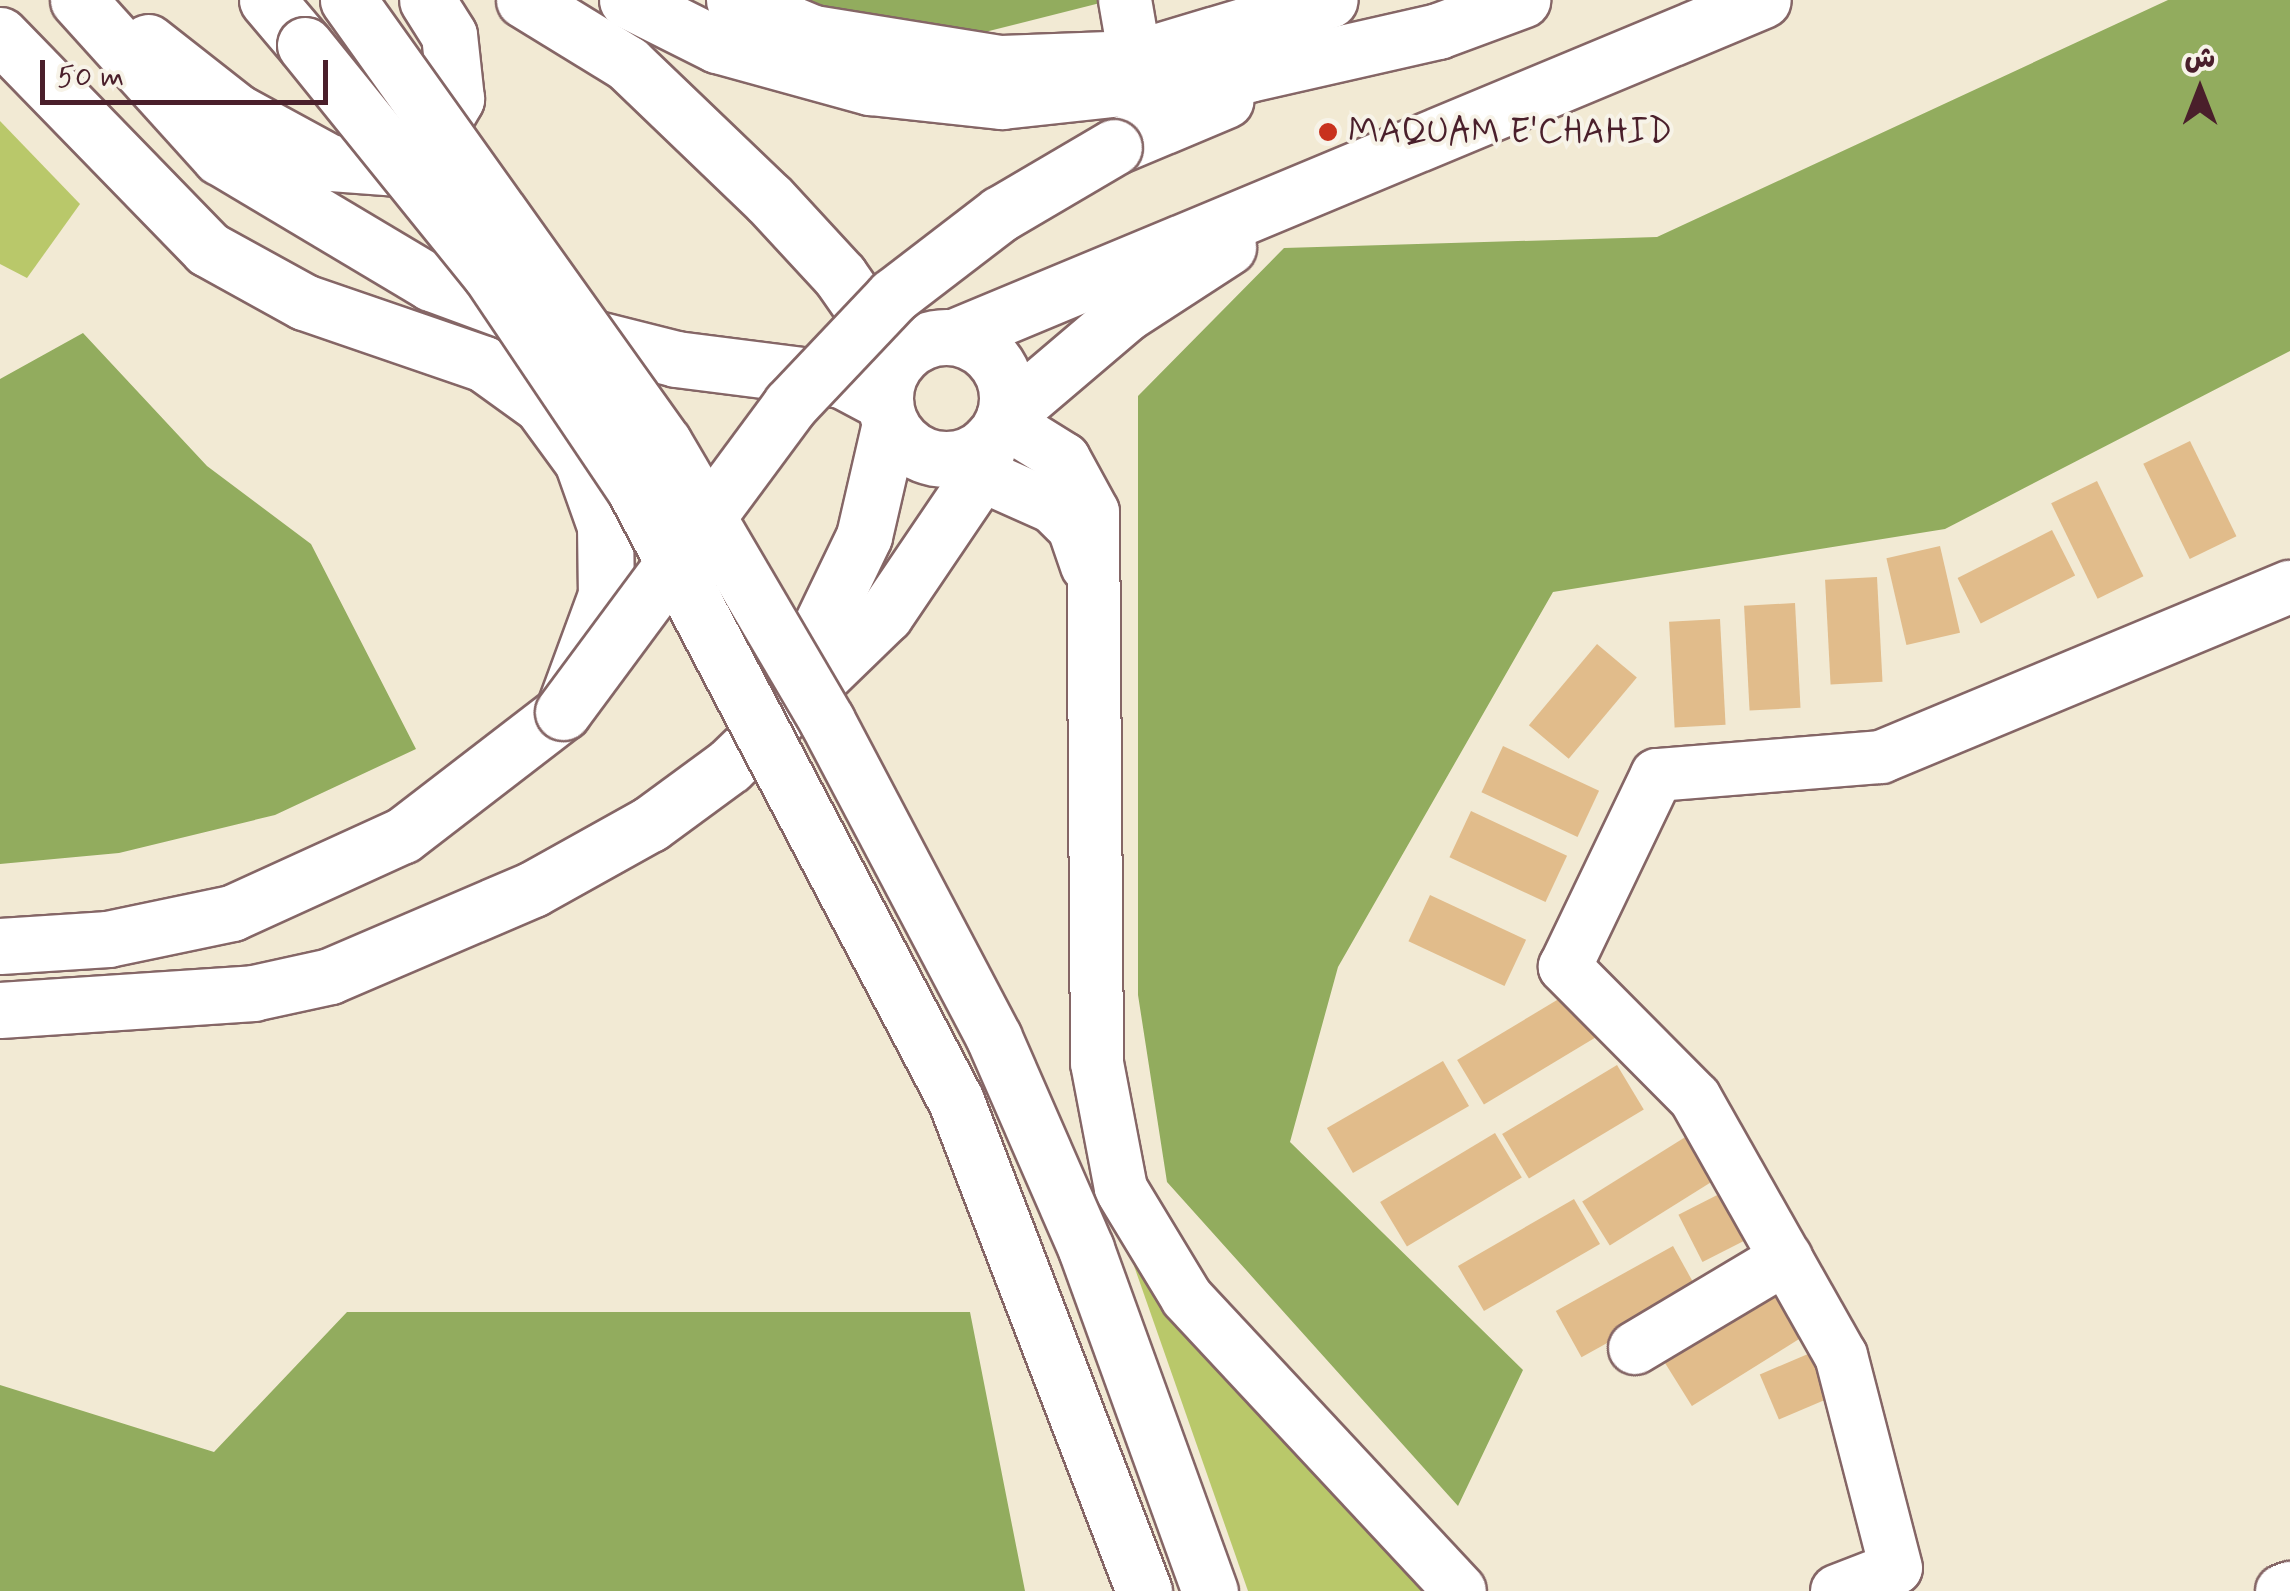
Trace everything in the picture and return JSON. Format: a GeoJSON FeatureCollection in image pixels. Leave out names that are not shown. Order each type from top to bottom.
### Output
{"type":"FeatureCollection","features":[{"type":"Feature","properties":{"kind":"main road"},"geometry":{"type":"LineString","coordinates":[[78,0],[220,156],[431,283],[553,328],[676,360],[842,380],[891,395]]}},
{"type":"Feature","properties":{"kind":"main road"},"geometry":{"type":"LineString","coordinates":[[101,0],[237,112],[331,163],[372,170],[424,154],[456,99],[450,35],[428,0]]}},
{"type":"Feature","properties":{"kind":"main road"},"geometry":{"type":"LineString","coordinates":[[268,0],[490,274],[634,488],[956,1102],[1144,1591]]}},
{"type":"Feature","properties":{"kind":"main road"},"geometry":{"type":"LineString","coordinates":[[348,0],[664,443],[827,720],[994,1038],[1086,1249],[1210,1591]]}},
{"type":"Feature","properties":{"kind":"main road"},"geometry":{"type":"LineString","coordinates":[[524,0],[627,63],[769,198],[840,276],[912,449],[984,443]]}},
{"type":"Feature","properties":{"kind":"main road"},"geometry":{"type":"LineString","coordinates":[[628,0],[716,45],[870,87],[1002,101],[1249,74],[1438,31]]}},
{"type":"Feature","properties":{"kind":"main road"},"geometry":{"type":"LineString","coordinates":[[734,0],[813,33],[906,52],[1001,62],[1135,58],[1330,0]]}},
{"type":"Feature","properties":{"kind":"main road"},"geometry":{"type":"LineString","coordinates":[[0,946],[170,928],[298,889],[404,835],[562,712],[790,404],[893,296],[1000,214],[1114,147],[1187,113],[1522,0]]}},
{"type":"Feature","properties":{"kind":"main road"},"geometry":{"type":"LineString","coordinates":[[776,720],[864,536],[891,395],[954,336],[1763,0]]}},
{"type":"Feature","properties":{"kind":"main road"},"geometry":{"type":"LineString","coordinates":[[0,35],[147,194],[253,279],[484,364],[540,404],[582,460],[604,526],[606,595],[562,712]]}},
{"type":"Feature","properties":{"kind":"main road"},"geometry":{"type":"LineString","coordinates":[[0,1010],[253,993],[406,949],[650,824],[776,720],[885,615],[984,443],[1126,314],[1316,188]]}},
{"type":"Feature","properties":{"kind":"main road"},"geometry":{"type":"LineString","coordinates":[[954,336],[998,365],[984,443]]}},
{"type":"Feature","properties":{"kind":"street"},"geometry":{"type":"LineString","coordinates":[[1125,0],[1135,58]]}},
{"type":"Feature","properties":{"kind":"street"},"geometry":{"type":"LineString","coordinates":[[984,443],[1064,459],[1082,484],[1093,512],[1100,610],[1097,1063],[1121,1188],[1187,1298],[1460,1591]]}},
{"type":"Feature","properties":{"kind":"street"},"geometry":{"type":"LineString","coordinates":[[1836,1591],[1896,1568],[1841,1356],[1695,1098],[1564,966],[1656,774],[1881,757],[2290,587]]}},
{"type":"Feature","properties":{"kind":"street"},"geometry":{"type":"LineString","coordinates":[[1634,1348],[1786,1258]]}},
{"type":"Feature","properties":{"kind":"street"},"geometry":{"type":"LineString","coordinates":[[2282,1591],[2290,1588]]}},
{"type":"Feature","properties":{"kind":"green space"},"geometry":{"type":"Polygon","coordinates":[[[796,0],[1112,0],[969,36],[796,0]]]}},
{"type":"Feature","properties":{"kind":"green space"},"geometry":{"type":"Polygon","coordinates":[[[2168,0],[2290,0],[2290,351],[1945,529],[1553,592],[1338,967],[1290,1142],[1523,1370],[1458,1506],[1167,1182],[1138,995],[1138,396],[1284,248],[1657,237],[2168,0]]]}},
{"type":"Feature","properties":{"kind":"green space"},"geometry":{"type":"Polygon","coordinates":[[[0,121],[80,204],[27,278],[0,264],[0,121]]]}},
{"type":"Feature","properties":{"kind":"green space"},"geometry":{"type":"Polygon","coordinates":[[[83,333],[207,466],[311,544],[416,749],[275,815],[119,853],[0,864],[0,379],[83,333]]]}},
{"type":"Feature","properties":{"kind":"green space"},"geometry":{"type":"Polygon","coordinates":[[[1126,1243],[1445,1591],[1248,1591],[1126,1243]]]}},
{"type":"Feature","properties":{"kind":"green space"},"geometry":{"type":"Polygon","coordinates":[[[347,1312],[970,1312],[1025,1591],[0,1591],[0,1385],[214,1452],[347,1312]]]}},
{"type":"Feature","properties":{"kind":"building"},"geometry":{"type":"Polygon","coordinates":[[[2190,441],[2236,536],[2190,559],[2143,464],[2190,441]]]}},
{"type":"Feature","properties":{"kind":"building"},"geometry":{"type":"Polygon","coordinates":[[[2097,481],[2143,576],[2098,599],[2051,503],[2097,481]]]}},
{"type":"Feature","properties":{"kind":"building"},"geometry":{"type":"Polygon","coordinates":[[[2052,530],[2075,575],[1981,624],[1958,578],[2052,530]]]}},
{"type":"Feature","properties":{"kind":"building"},"geometry":{"type":"Polygon","coordinates":[[[1940,546],[1960,633],[1906,645],[1886,558],[1940,546]]]}},
{"type":"Feature","properties":{"kind":"building"},"geometry":{"type":"Polygon","coordinates":[[[1877,577],[1882,682],[1831,685],[1825,580],[1877,577]]]}},
{"type":"Feature","properties":{"kind":"building"},"geometry":{"type":"Polygon","coordinates":[[[1795,603],[1800,708],[1750,711],[1744,606],[1795,603]]]}},
{"type":"Feature","properties":{"kind":"building"},"geometry":{"type":"Polygon","coordinates":[[[1720,619],[1726,725],[1675,728],[1669,622],[1720,619]]]}},
{"type":"Feature","properties":{"kind":"building"},"geometry":{"type":"Polygon","coordinates":[[[1597,644],[1637,677],[1569,759],[1529,725],[1597,644]]]}},
{"type":"Feature","properties":{"kind":"building"},"geometry":{"type":"Polygon","coordinates":[[[1503,746],[1599,791],[1578,837],[1481,792],[1503,746]]]}},
{"type":"Feature","properties":{"kind":"building"},"geometry":{"type":"Polygon","coordinates":[[[1471,811],[1567,856],[1546,902],[1449,857],[1471,811]]]}},
{"type":"Feature","properties":{"kind":"building"},"geometry":{"type":"Polygon","coordinates":[[[1430,895],[1526,940],[1505,986],[1408,941],[1430,895]]]}},
{"type":"Feature","properties":{"kind":"building"},"geometry":{"type":"Polygon","coordinates":[[[1572,991],[1599,1036],[1484,1105],[1457,1060],[1572,991]]]}},
{"type":"Feature","properties":{"kind":"building"},"geometry":{"type":"Polygon","coordinates":[[[1443,1061],[1469,1106],[1353,1173],[1327,1128],[1443,1061]]]}},
{"type":"Feature","properties":{"kind":"building"},"geometry":{"type":"Polygon","coordinates":[[[1617,1065],[1644,1110],[1529,1179],[1502,1134],[1617,1065]]]}},
{"type":"Feature","properties":{"kind":"building"},"geometry":{"type":"Polygon","coordinates":[[[1695,1131],[1723,1175],[1610,1246],[1582,1201],[1695,1131]]]}},
{"type":"Feature","properties":{"kind":"building"},"geometry":{"type":"Polygon","coordinates":[[[1495,1133],[1522,1178],[1407,1247],[1380,1202],[1495,1133]]]}},
{"type":"Feature","properties":{"kind":"building"},"geometry":{"type":"Polygon","coordinates":[[[1731,1188],[1755,1235],[1702,1262],[1678,1215],[1731,1188]]]}},
{"type":"Feature","properties":{"kind":"building"},"geometry":{"type":"Polygon","coordinates":[[[1574,1199],[1600,1244],[1484,1311],[1458,1266],[1574,1199]]]}},
{"type":"Feature","properties":{"kind":"building"},"geometry":{"type":"Polygon","coordinates":[[[1673,1246],[1699,1292],[1581,1357],[1556,1311],[1673,1246]]]}},
{"type":"Feature","properties":{"kind":"building"},"geometry":{"type":"Polygon","coordinates":[[[1778,1291],[1806,1335],[1692,1406],[1664,1362],[1778,1291]]]}},
{"type":"Feature","properties":{"kind":"building"},"geometry":{"type":"Polygon","coordinates":[[[1815,1351],[1834,1396],[1779,1420],[1760,1374],[1815,1351]]]}},
{"type":"Feature","properties":{"kind":"place","name":"MAQUAM E'CHAHID"},"geometry":{"type":"Point","coordinates":[1328,132]}}]}
